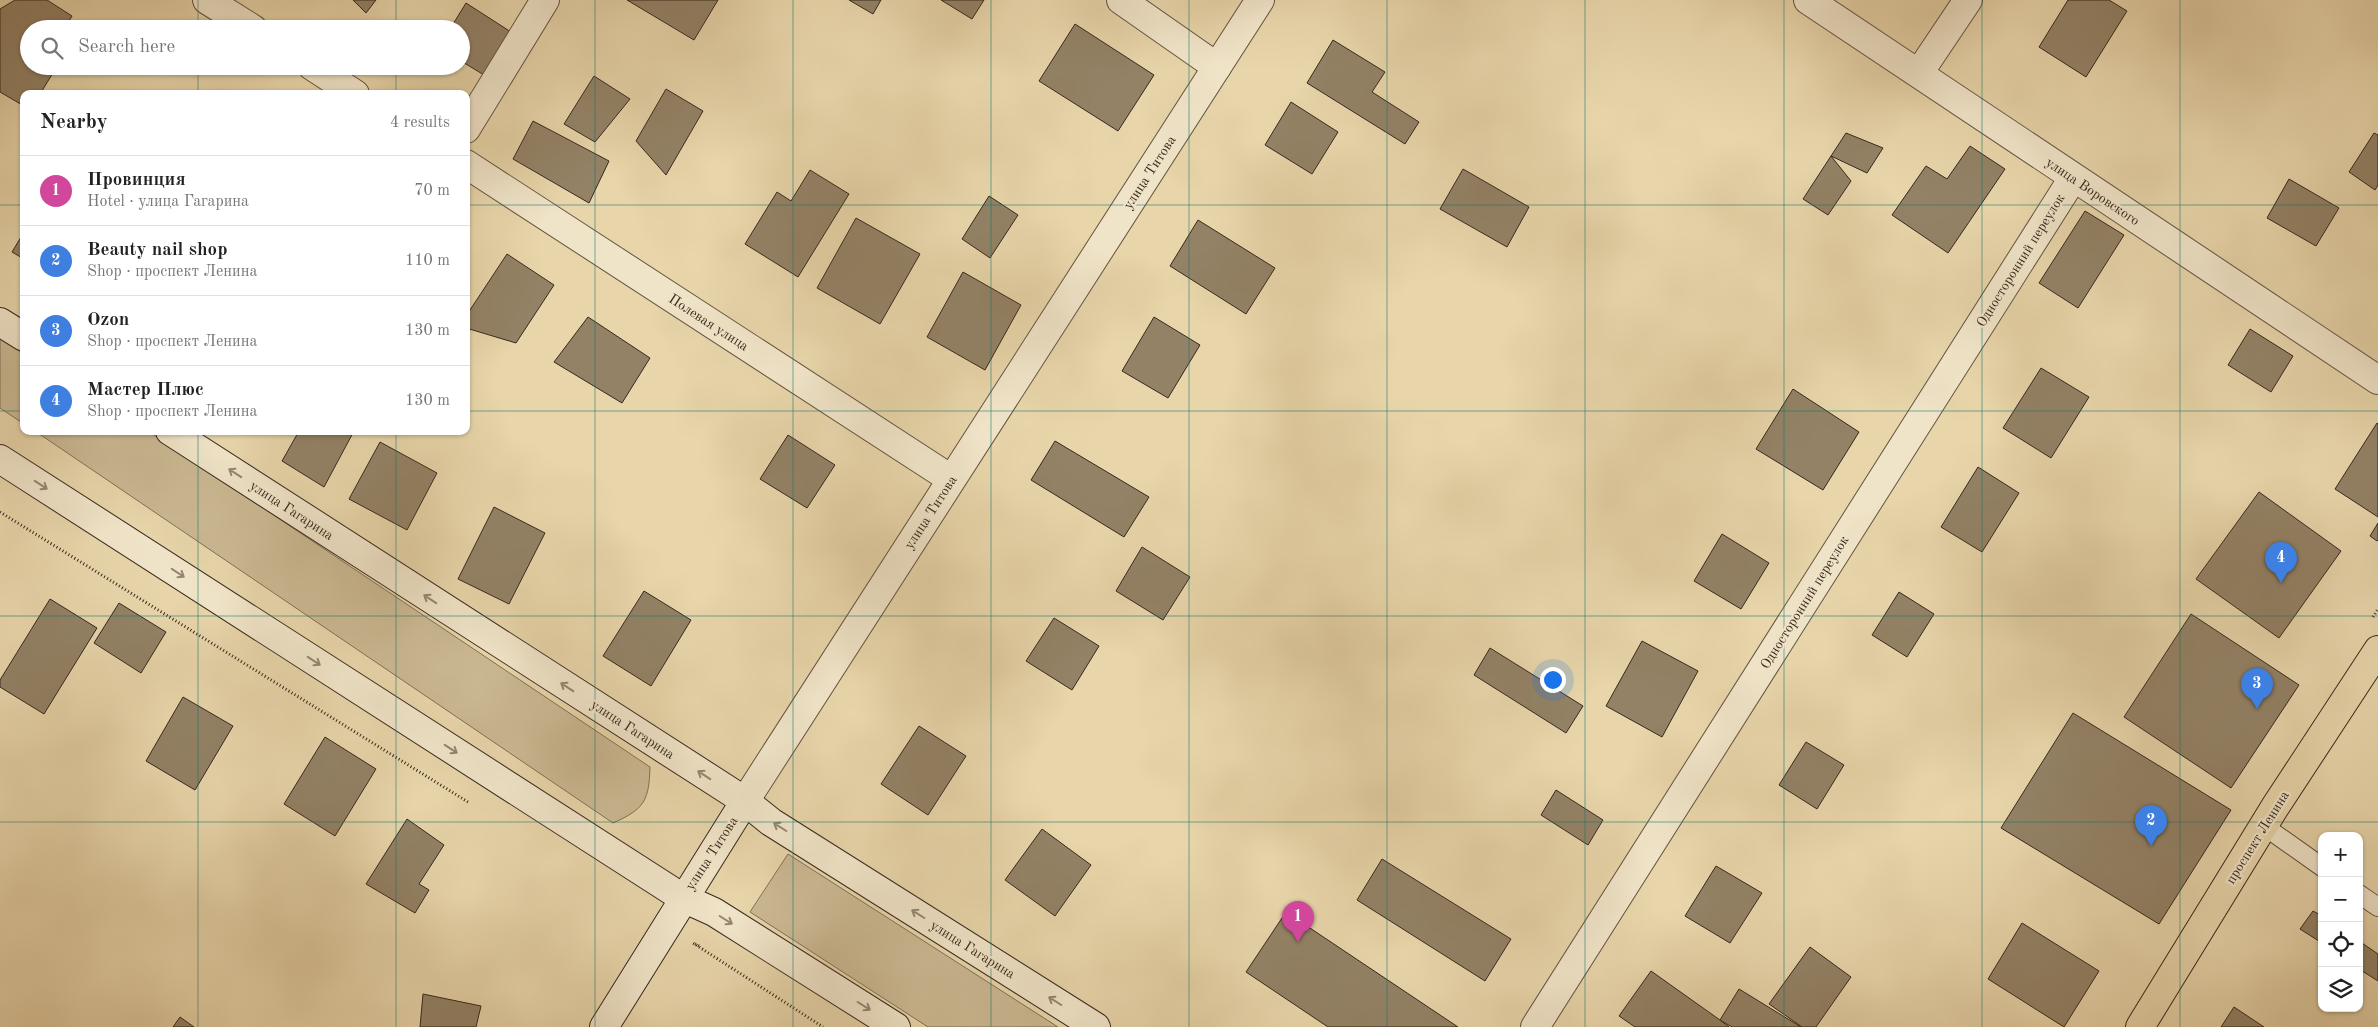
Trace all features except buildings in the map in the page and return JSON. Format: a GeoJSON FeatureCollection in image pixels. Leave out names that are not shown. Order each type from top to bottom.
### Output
{"type":"FeatureCollection","features":[{"type":"Feature","properties":{"kind":"main road","name":"проспект Ленина"},"geometry":{"type":"LineString","coordinates":[[2140,1027],[2264,826],[2378,650]]}},
{"type":"Feature","properties":{"kind":"street"},"geometry":{"type":"LineString","coordinates":[[207,0],[239,20]]}},
{"type":"Feature","properties":{"kind":"street"},"geometry":{"type":"LineString","coordinates":[[470,122],[545,0]]}},
{"type":"Feature","properties":{"kind":"street"},"geometry":{"type":"LineString","coordinates":[[1121,0],[1217,67]]}},
{"type":"Feature","properties":{"kind":"street","name":"улица Титова"},"geometry":{"type":"LineString","coordinates":[[604,1027],[668,926],[682,898],[1260,0]]}},
{"type":"Feature","properties":{"kind":"street","name":"улица Воровского"},"geometry":{"type":"LineString","coordinates":[[1808,0],[1919,73],[2072,178],[2378,380]]}},
{"type":"Feature","properties":{"kind":"street"},"geometry":{"type":"LineString","coordinates":[[1919,73],[1968,0]]}},
{"type":"Feature","properties":{"kind":"street"},"geometry":{"type":"LineString","coordinates":[[326,75],[349,90]]}},
{"type":"Feature","properties":{"kind":"street","name":"Полевая улица"},"geometry":{"type":"LineString","coordinates":[[470,167],[951,479]]}},
{"type":"Feature","properties":{"kind":"street","name":"Односторонний переулок"},"geometry":{"type":"LineString","coordinates":[[1535,1027],[2072,178]]}},
{"type":"Feature","properties":{"kind":"street"},"geometry":{"type":"LineString","coordinates":[[0,322],[20,334]]}},
{"type":"Feature","properties":{"kind":"street","name":"улица Гагарина"},"geometry":{"type":"LineString","coordinates":[[176,435],[745,801],[771,822],[1096,1027]]}},
{"type":"Feature","properties":{"kind":"street"},"geometry":{"type":"LineString","coordinates":[[0,459],[682,898],[714,912],[896,1027]]}},
{"type":"Feature","properties":{"kind":"lane"},"geometry":{"type":"LineString","coordinates":[[2264,826],[2318,864]]}},
{"type":"Feature","properties":{"kind":"lane"},"geometry":{"type":"LineString","coordinates":[[2363,897],[2378,907]]}},
{"type":"Feature","properties":{"kind":"path"},"geometry":{"type":"LineString","coordinates":[[0,512],[470,803]]}},
{"type":"Feature","properties":{"kind":"path"},"geometry":{"type":"LineString","coordinates":[[699,946],[693,943],[823,1027]]}},
{"type":"Feature","properties":{"kind":"shaded area"},"geometry":{"type":"Polygon","coordinates":[[[0,332],[20,345],[20,421],[0,408],[0,332]]]}},
{"type":"Feature","properties":{"kind":"shaded area"},"geometry":{"type":"Polygon","coordinates":[[[41,435],[154,435],[650,767],[648,788],[643,802],[632,813],[613,823],[41,435]]]}},
{"type":"Feature","properties":{"kind":"shaded area"},"geometry":{"type":"Polygon","coordinates":[[[788,854],[1058,1027],[928,1027],[750,912],[788,854]]]}},
{"type":"Feature","properties":{"kind":"place","name":"Мастер Плюс"},"geometry":{"type":"Point","coordinates":[2281,583]}},
{"type":"Feature","properties":{"kind":"place","name":"Ozon"},"geometry":{"type":"Point","coordinates":[2257,709]}},
{"type":"Feature","properties":{"kind":"place","name":"Beauty nail shop"},"geometry":{"type":"Point","coordinates":[2151,846]}},
{"type":"Feature","properties":{"kind":"place","name":"Провинция"},"geometry":{"type":"Point","coordinates":[1298,942]}}]}
